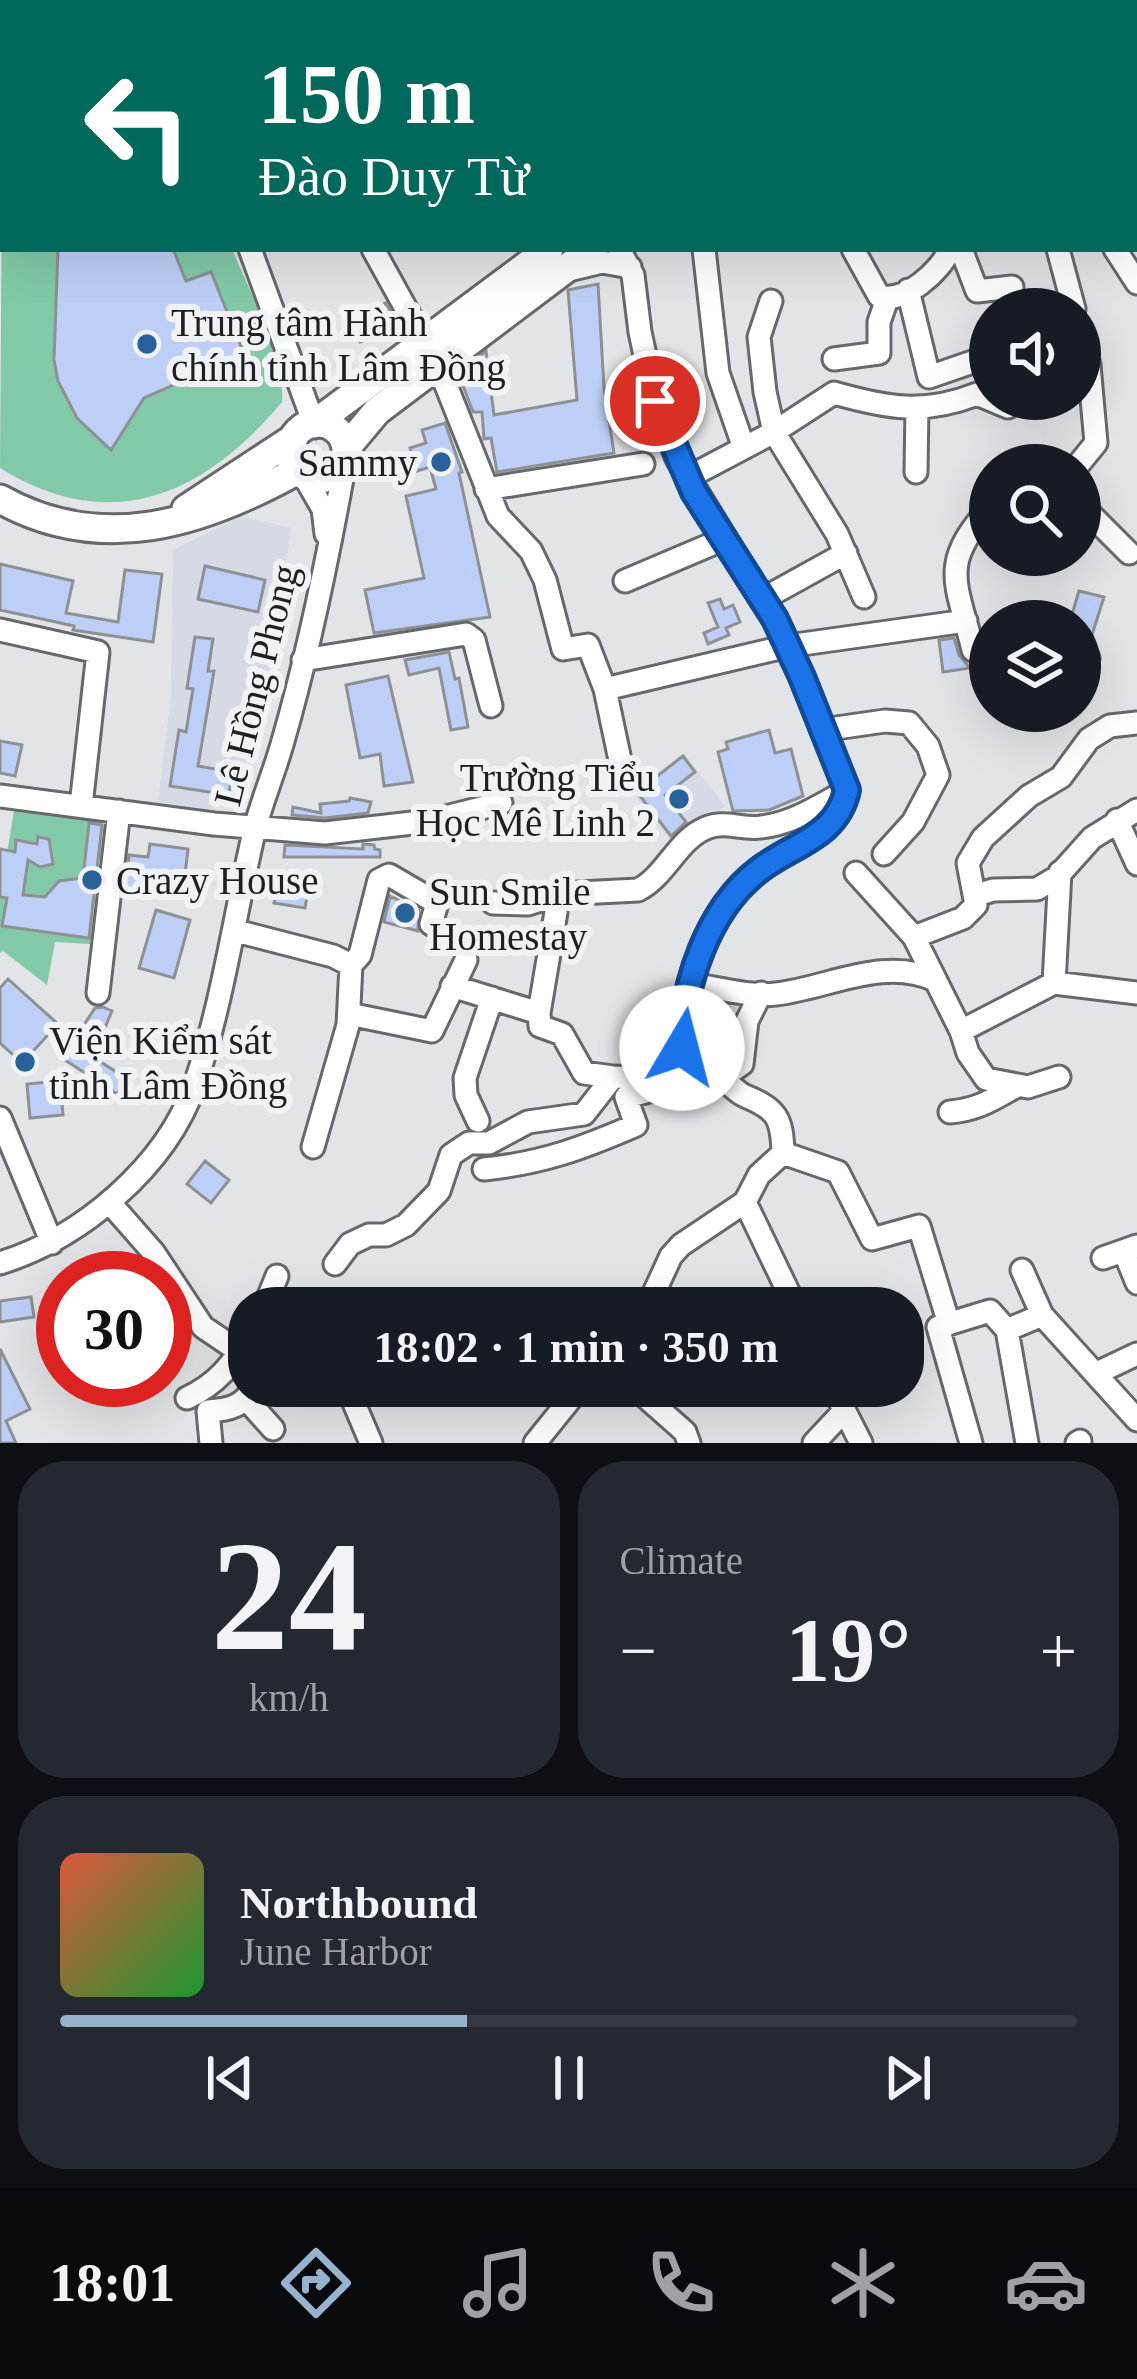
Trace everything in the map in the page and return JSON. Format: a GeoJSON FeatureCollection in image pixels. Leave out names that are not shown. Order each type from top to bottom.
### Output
{"type":"FeatureCollection","features":[{"type":"Feature","properties":{"kind":"main road"},"geometry":{"type":"LineString","coordinates":[[0,499],[28,514],[81,529],[161,523],[239,503],[301,473],[330,477],[377,411],[512,277],[583,252]]}},
{"type":"Feature","properties":{"kind":"main road"},"geometry":{"type":"LineString","coordinates":[[161,523],[432,354],[553,262]]}},
{"type":"Feature","properties":{"kind":"main road"},"geometry":{"type":"LineString","coordinates":[[304,431],[332,427],[346,452]]}},
{"type":"Feature","properties":{"kind":"main road"},"geometry":{"type":"LineString","coordinates":[[301,473],[290,455],[304,431]]}},
{"type":"Feature","properties":{"kind":"street"},"geometry":{"type":"LineString","coordinates":[[251,252],[304,431]]}},
{"type":"Feature","properties":{"kind":"street"},"geometry":{"type":"LineString","coordinates":[[375,252],[432,354],[497,516],[531,551],[545,580],[563,649],[588,645],[605,689],[624,779]]}},
{"type":"Feature","properties":{"kind":"street"},"geometry":{"type":"LineString","coordinates":[[512,277],[532,252]]}},
{"type":"Feature","properties":{"kind":"street"},"geometry":{"type":"LineString","coordinates":[[704,252],[718,373],[744,448]]}},
{"type":"Feature","properties":{"kind":"street"},"geometry":{"type":"LineString","coordinates":[[855,252],[879,296],[897,295]]}},
{"type":"Feature","properties":{"kind":"street"},"geometry":{"type":"LineString","coordinates":[[834,359],[879,353],[879,322],[897,295],[942,268],[949,252]]}},
{"type":"Feature","properties":{"kind":"street"},"geometry":{"type":"LineString","coordinates":[[962,252],[977,291],[1012,287]]}},
{"type":"Feature","properties":{"kind":"street"},"geometry":{"type":"LineString","coordinates":[[1059,252],[1068,288]]}},
{"type":"Feature","properties":{"kind":"street"},"geometry":{"type":"LineString","coordinates":[[1117,252],[1137,284]]}},
{"type":"Feature","properties":{"kind":"street"},"geometry":{"type":"LineString","coordinates":[[553,262],[630,262],[655,401],[687,478],[788,646],[847,790],[844,805],[823,833],[776,858],[742,885],[715,923],[691,984],[682,1048],[692,1076]]}},
{"type":"Feature","properties":{"kind":"street"},"geometry":{"type":"LineString","coordinates":[[897,295],[929,377],[969,363]]}},
{"type":"Feature","properties":{"kind":"street"},"geometry":{"type":"LineString","coordinates":[[771,301],[759,337],[774,432],[846,553],[864,597]]}},
{"type":"Feature","properties":{"kind":"street"},"geometry":{"type":"LineString","coordinates":[[718,373],[762,365]]}},
{"type":"Feature","properties":{"kind":"street"},"geometry":{"type":"LineString","coordinates":[[687,478],[774,432],[834,393],[887,409],[949,405],[969,397]]}},
{"type":"Feature","properties":{"kind":"street"},"geometry":{"type":"LineString","coordinates":[[916,407],[916,472]]}},
{"type":"Feature","properties":{"kind":"street","name":"Lê Hồng Phong"},"geometry":{"type":"LineString","coordinates":[[0,1263],[52,1243],[110,1203],[166,1136],[186,1104],[236,931],[256,826],[283,743],[346,452]]}},
{"type":"Feature","properties":{"kind":"street"},"geometry":{"type":"LineString","coordinates":[[486,489],[643,464]]}},
{"type":"Feature","properties":{"kind":"street"},"geometry":{"type":"LineString","coordinates":[[301,473],[323,509],[328,552]]}},
{"type":"Feature","properties":{"kind":"street"},"geometry":{"type":"LineString","coordinates":[[1101,524],[1130,553]]}},
{"type":"Feature","properties":{"kind":"street"},"geometry":{"type":"LineString","coordinates":[[969,535],[957,551],[955,578],[969,633]]}},
{"type":"Feature","properties":{"kind":"street"},"geometry":{"type":"LineString","coordinates":[[625,581],[724,538]]}},
{"type":"Feature","properties":{"kind":"street"},"geometry":{"type":"LineString","coordinates":[[763,599],[846,553]]}},
{"type":"Feature","properties":{"kind":"street"},"geometry":{"type":"LineString","coordinates":[[605,689],[788,646],[966,621]]}},
{"type":"Feature","properties":{"kind":"street"},"geometry":{"type":"LineString","coordinates":[[0,630],[98,652],[81,806]]}},
{"type":"Feature","properties":{"kind":"street"},"geometry":{"type":"LineString","coordinates":[[303,660],[466,634],[474,640],[491,706]]}},
{"type":"Feature","properties":{"kind":"street"},"geometry":{"type":"LineString","coordinates":[[822,730],[885,721],[909,723],[928,746],[938,775],[913,822],[884,854]]}},
{"type":"Feature","properties":{"kind":"street"},"geometry":{"type":"LineString","coordinates":[[914,938],[963,918],[976,905],[968,863],[983,838],[1029,796],[1060,777],[1089,739],[1110,726],[1137,723]]}},
{"type":"Feature","properties":{"kind":"street"},"geometry":{"type":"LineString","coordinates":[[493,903],[528,904],[559,894],[638,890],[704,828],[724,823],[754,829],[774,826],[847,790]]}},
{"type":"Feature","properties":{"kind":"street"},"geometry":{"type":"LineString","coordinates":[[0,796],[315,832],[368,831],[501,803]]}},
{"type":"Feature","properties":{"kind":"street"},"geometry":{"type":"LineString","coordinates":[[98,993],[119,811]]}},
{"type":"Feature","properties":{"kind":"street"},"geometry":{"type":"LineString","coordinates":[[977,895],[1037,889],[1092,838],[1127,815],[1137,864]]}},
{"type":"Feature","properties":{"kind":"street"},"geometry":{"type":"LineString","coordinates":[[856,872],[914,938],[968,1053],[986,1079],[1015,1087]]}},
{"type":"Feature","properties":{"kind":"street"},"geometry":{"type":"LineString","coordinates":[[1054,983],[1060,872]]}},
{"type":"Feature","properties":{"kind":"street"},"geometry":{"type":"LineString","coordinates":[[313,1147],[349,1014],[351,965],[360,955],[380,880],[389,874],[437,903],[431,924]]}},
{"type":"Feature","properties":{"kind":"street"},"geometry":{"type":"LineString","coordinates":[[556,912],[538,1012],[540,1026],[562,1034],[584,1073],[655,1080],[721,1079],[743,1096],[761,1099],[782,1124],[783,1154]]}},
{"type":"Feature","properties":{"kind":"street"},"geometry":{"type":"LineString","coordinates":[[236,931],[351,965]]}},
{"type":"Feature","properties":{"kind":"street"},"geometry":{"type":"LineString","coordinates":[[349,1014],[432,1031],[466,960]]}},
{"type":"Feature","properties":{"kind":"street"},"geometry":{"type":"LineString","coordinates":[[691,984],[761,994],[877,972],[917,971],[935,980]]}},
{"type":"Feature","properties":{"kind":"street"},"geometry":{"type":"LineString","coordinates":[[961,1031],[1054,983],[1137,993],[1137,1013]]}},
{"type":"Feature","properties":{"kind":"street"},"geometry":{"type":"LineString","coordinates":[[452,986],[538,1012]]}},
{"type":"Feature","properties":{"kind":"street"},"geometry":{"type":"LineString","coordinates":[[721,1079],[742,1064],[747,1022],[761,994]]}},
{"type":"Feature","properties":{"kind":"street"},"geometry":{"type":"LineString","coordinates":[[478,1120],[464,1078],[492,998]]}},
{"type":"Feature","properties":{"kind":"street"},"geometry":{"type":"LineString","coordinates":[[484,1169],[535,1164],[578,1151],[636,1125],[626,1097],[692,1076]]}},
{"type":"Feature","properties":{"kind":"street"},"geometry":{"type":"LineString","coordinates":[[335,1264],[350,1244],[406,1225],[439,1191],[451,1155],[469,1143],[489,1143],[528,1122],[584,1114],[613,1077]]}},
{"type":"Feature","properties":{"kind":"street"},"geometry":{"type":"LineString","coordinates":[[950,1112],[971,1111],[1015,1087],[1059,1077]]}},
{"type":"Feature","properties":{"kind":"street"},"geometry":{"type":"LineString","coordinates":[[0,1118],[52,1243]]}},
{"type":"Feature","properties":{"kind":"street"},"geometry":{"type":"LineString","coordinates":[[657,1287],[681,1245],[745,1202],[759,1175],[783,1154]]}},
{"type":"Feature","properties":{"kind":"street"},"geometry":{"type":"LineString","coordinates":[[783,1154],[838,1172],[872,1239],[919,1226],[949,1324]]}},
{"type":"Feature","properties":{"kind":"street"},"geometry":{"type":"LineString","coordinates":[[745,1202],[786,1287]]}},
{"type":"Feature","properties":{"kind":"street"},"geometry":{"type":"LineString","coordinates":[[110,1203],[152,1251]]}},
{"type":"Feature","properties":{"kind":"street"},"geometry":{"type":"LineString","coordinates":[[1121,1252],[1137,1283]]}},
{"type":"Feature","properties":{"kind":"street"},"geometry":{"type":"LineString","coordinates":[[1022,1270],[1042,1315],[1137,1420]]}},
{"type":"Feature","properties":{"kind":"street"},"geometry":{"type":"LineString","coordinates":[[272,1287],[277,1276]]}},
{"type":"Feature","properties":{"kind":"street"},"geometry":{"type":"LineString","coordinates":[[971,1443],[938,1327],[990,1311],[1007,1330],[1027,1443]]}},
{"type":"Feature","properties":{"kind":"street"},"geometry":{"type":"LineString","coordinates":[[192,1312],[203,1327],[228,1341]]}},
{"type":"Feature","properties":{"kind":"street"},"geometry":{"type":"LineString","coordinates":[[1007,1330],[1042,1315]]}},
{"type":"Feature","properties":{"kind":"street"},"geometry":{"type":"LineString","coordinates":[[1097,1373],[1137,1354]]}},
{"type":"Feature","properties":{"kind":"street"},"geometry":{"type":"LineString","coordinates":[[192,1396],[209,1388],[228,1369]]}},
{"type":"Feature","properties":{"kind":"street"},"geometry":{"type":"LineString","coordinates":[[211,1443],[208,1411],[235,1407]]}},
{"type":"Feature","properties":{"kind":"street"},"geometry":{"type":"LineString","coordinates":[[259,1407],[273,1429]]}},
{"type":"Feature","properties":{"kind":"street"},"geometry":{"type":"LineString","coordinates":[[356,1407],[371,1443]]}},
{"type":"Feature","properties":{"kind":"street"},"geometry":{"type":"LineString","coordinates":[[543,1441],[566,1407]]}},
{"type":"Feature","properties":{"kind":"street"},"geometry":{"type":"LineString","coordinates":[[657,1407],[685,1432],[689,1443]]}},
{"type":"Feature","properties":{"kind":"street"},"geometry":{"type":"LineString","coordinates":[[842,1407],[861,1443]]}},
{"type":"Feature","properties":{"kind":"street"},"geometry":{"type":"LineString","coordinates":[[814,1443],[844,1411]]}},
{"type":"Feature","properties":{"kind":"shaded area"},"geometry":{"type":"Polygon","coordinates":[[[242,516],[291,528],[272,669],[244,798],[209,809],[158,802],[171,696],[173,550],[242,516]]]}},
{"type":"Feature","properties":{"kind":"shaded area","name":"Trường Tiểu Học Mê Linh 2"},"geometry":{"type":"Polygon","coordinates":[[[684,753],[725,806],[675,847],[632,792],[684,753]]]}},
{"type":"Feature","properties":{"kind":"green space"},"geometry":{"type":"Polygon","coordinates":[[[2,252],[233,252],[272,345],[282,385],[282,402],[252,434],[188,482],[154,496],[118,502],[80,500],[41,489],[0,468],[2,252]]]}},
{"type":"Feature","properties":{"kind":"green space"},"geometry":{"type":"Polygon","coordinates":[[[14,811],[102,820],[90,944],[55,942],[47,985],[0,953],[0,894],[14,811]]]}},
{"type":"Feature","properties":{"kind":"building","name":"Trung tâm Hành chính tỉnh Lâm Đồng"},"geometry":{"type":"Polygon","coordinates":[[[58,252],[174,252],[186,281],[211,272],[244,354],[245,368],[230,378],[196,375],[144,398],[111,450],[77,418],[58,381],[54,360],[58,252]]]}},
{"type":"Feature","properties":{"kind":"building"},"geometry":{"type":"Polygon","coordinates":[[[598,284],[604,388],[614,453],[497,472],[491,438],[484,439],[482,412],[473,412],[458,372],[486,351],[494,415],[577,400],[568,290],[598,284]]]}},
{"type":"Feature","properties":{"kind":"building"},"geometry":{"type":"Polygon","coordinates":[[[386,303],[398,326],[360,342],[350,318],[386,303]]]}},
{"type":"Feature","properties":{"kind":"building"},"geometry":{"type":"Polygon","coordinates":[[[445,423],[462,472],[490,617],[374,633],[365,590],[424,578],[406,496],[436,489],[430,467],[417,471],[410,448],[426,443],[422,430],[445,423]]]}},
{"type":"Feature","properties":{"kind":"building"},"geometry":{"type":"Polygon","coordinates":[[[0,564],[73,581],[66,613],[118,622],[125,570],[162,574],[153,642],[73,630],[74,626],[0,610],[0,564]]]}},
{"type":"Feature","properties":{"kind":"building"},"geometry":{"type":"Polygon","coordinates":[[[205,566],[265,580],[258,612],[198,599],[205,566]]]}},
{"type":"Feature","properties":{"kind":"building"},"geometry":{"type":"Polygon","coordinates":[[[1079,591],[1104,597],[1101,606],[1101,600],[1076,600],[1079,591]]]}},
{"type":"Feature","properties":{"kind":"building"},"geometry":{"type":"Polygon","coordinates":[[[720,599],[724,609],[733,605],[740,622],[726,628],[729,635],[708,644],[704,633],[718,627],[708,603],[720,599]]]}},
{"type":"Feature","properties":{"kind":"building"},"geometry":{"type":"Polygon","coordinates":[[[195,637],[213,639],[208,671],[214,671],[198,766],[232,772],[229,795],[170,786],[179,730],[186,732],[195,637]]]}},
{"type":"Feature","properties":{"kind":"building"},"geometry":{"type":"Polygon","coordinates":[[[954,638],[969,668],[943,672],[939,640],[954,638]]]}},
{"type":"Feature","properties":{"kind":"building"},"geometry":{"type":"Polygon","coordinates":[[[449,652],[468,727],[451,730],[439,668],[409,675],[405,660],[449,652]]]}},
{"type":"Feature","properties":{"kind":"building"},"geometry":{"type":"Polygon","coordinates":[[[388,676],[413,782],[384,786],[380,754],[360,758],[346,685],[388,676]]]}},
{"type":"Feature","properties":{"kind":"building"},"geometry":{"type":"Polygon","coordinates":[[[769,730],[775,753],[791,749],[803,796],[769,810],[733,811],[718,752],[728,749],[726,742],[769,730]]]}},
{"type":"Feature","properties":{"kind":"building"},"geometry":{"type":"Polygon","coordinates":[[[0,741],[22,745],[15,776],[0,773],[0,741]]]}},
{"type":"Feature","properties":{"kind":"building"},"geometry":{"type":"Polygon","coordinates":[[[683,756],[695,772],[665,795],[686,822],[671,836],[637,792],[683,756]]]}},
{"type":"Feature","properties":{"kind":"building"},"geometry":{"type":"Polygon","coordinates":[[[350,798],[371,802],[368,813],[325,818],[292,815],[293,807],[321,813],[320,804],[350,798]]]}},
{"type":"Feature","properties":{"kind":"building","name":"Crazy House"},"geometry":{"type":"Polygon","coordinates":[[[89,823],[102,825],[89,938],[2,926],[7,898],[0,897],[0,849],[15,852],[16,840],[37,844],[38,837],[49,839],[53,864],[40,867],[28,860],[23,895],[45,897],[59,881],[83,878],[89,823]]]}},
{"type":"Feature","properties":{"kind":"building"},"geometry":{"type":"Polygon","coordinates":[[[150,844],[188,849],[184,883],[145,878],[143,890],[125,887],[129,855],[148,857],[150,844]]]}},
{"type":"Feature","properties":{"kind":"building"},"geometry":{"type":"Polygon","coordinates":[[[363,844],[374,845],[380,857],[284,857],[285,845],[363,849],[363,844]]]}},
{"type":"Feature","properties":{"kind":"building"},"geometry":{"type":"Polygon","coordinates":[[[279,880],[309,885],[305,908],[274,903],[279,880]]]}},
{"type":"Feature","properties":{"kind":"building","name":"Sun Smile Homestay"},"geometry":{"type":"Polygon","coordinates":[[[390,896],[419,910],[418,931],[384,922],[390,896]]]}},
{"type":"Feature","properties":{"kind":"building"},"geometry":{"type":"Polygon","coordinates":[[[156,910],[190,920],[174,978],[139,968],[156,910]]]}},
{"type":"Feature","properties":{"kind":"building"},"geometry":{"type":"Polygon","coordinates":[[[8,979],[58,1024],[22,1063],[0,1043],[0,988],[8,979]]]}},
{"type":"Feature","properties":{"kind":"building"},"geometry":{"type":"Polygon","coordinates":[[[95,1008],[112,1011],[87,1053],[127,1079],[117,1094],[62,1058],[95,1008]]]}},
{"type":"Feature","properties":{"kind":"building"},"geometry":{"type":"Polygon","coordinates":[[[60,1081],[63,1115],[30,1118],[27,1084],[60,1081]]]}},
{"type":"Feature","properties":{"kind":"building"},"geometry":{"type":"Polygon","coordinates":[[[205,1161],[229,1180],[211,1203],[187,1184],[205,1161]]]}},
{"type":"Feature","properties":{"kind":"building"},"geometry":{"type":"Polygon","coordinates":[[[31,1297],[34,1317],[0,1322],[0,1301],[31,1297]]]}},
{"type":"Feature","properties":{"kind":"building"},"geometry":{"type":"Polygon","coordinates":[[[0,1349],[30,1409],[6,1421],[16,1443],[0,1443],[0,1349]]]}},
{"type":"Feature","properties":{"kind":"place","name":"Trung tâm Hành chính tỉnh Lâm Đồng"},"geometry":{"type":"Point","coordinates":[147,344]}},
{"type":"Feature","properties":{"kind":"place","name":"Sammy"},"geometry":{"type":"Point","coordinates":[441,462]}},
{"type":"Feature","properties":{"kind":"place","name":"Trường Tiểu Học Mê Linh 2"},"geometry":{"type":"Point","coordinates":[679,799]}},
{"type":"Feature","properties":{"kind":"place","name":"Crazy House"},"geometry":{"type":"Point","coordinates":[92,880]}},
{"type":"Feature","properties":{"kind":"place","name":"Sun Smile Homestay"},"geometry":{"type":"Point","coordinates":[405,913]}},
{"type":"Feature","properties":{"kind":"place","name":"Viện Kiểm sát tỉnh Lâm Đồng"},"geometry":{"type":"Point","coordinates":[25,1062]}},
{"type":"Feature","properties":{"kind":"route"},"geometry":{"type":"LineString","coordinates":[[655,401],[694,492],[775,619],[847,790],[844,805],[823,833],[755,873],[715,923],[691,984],[682,1048]]}}]}
